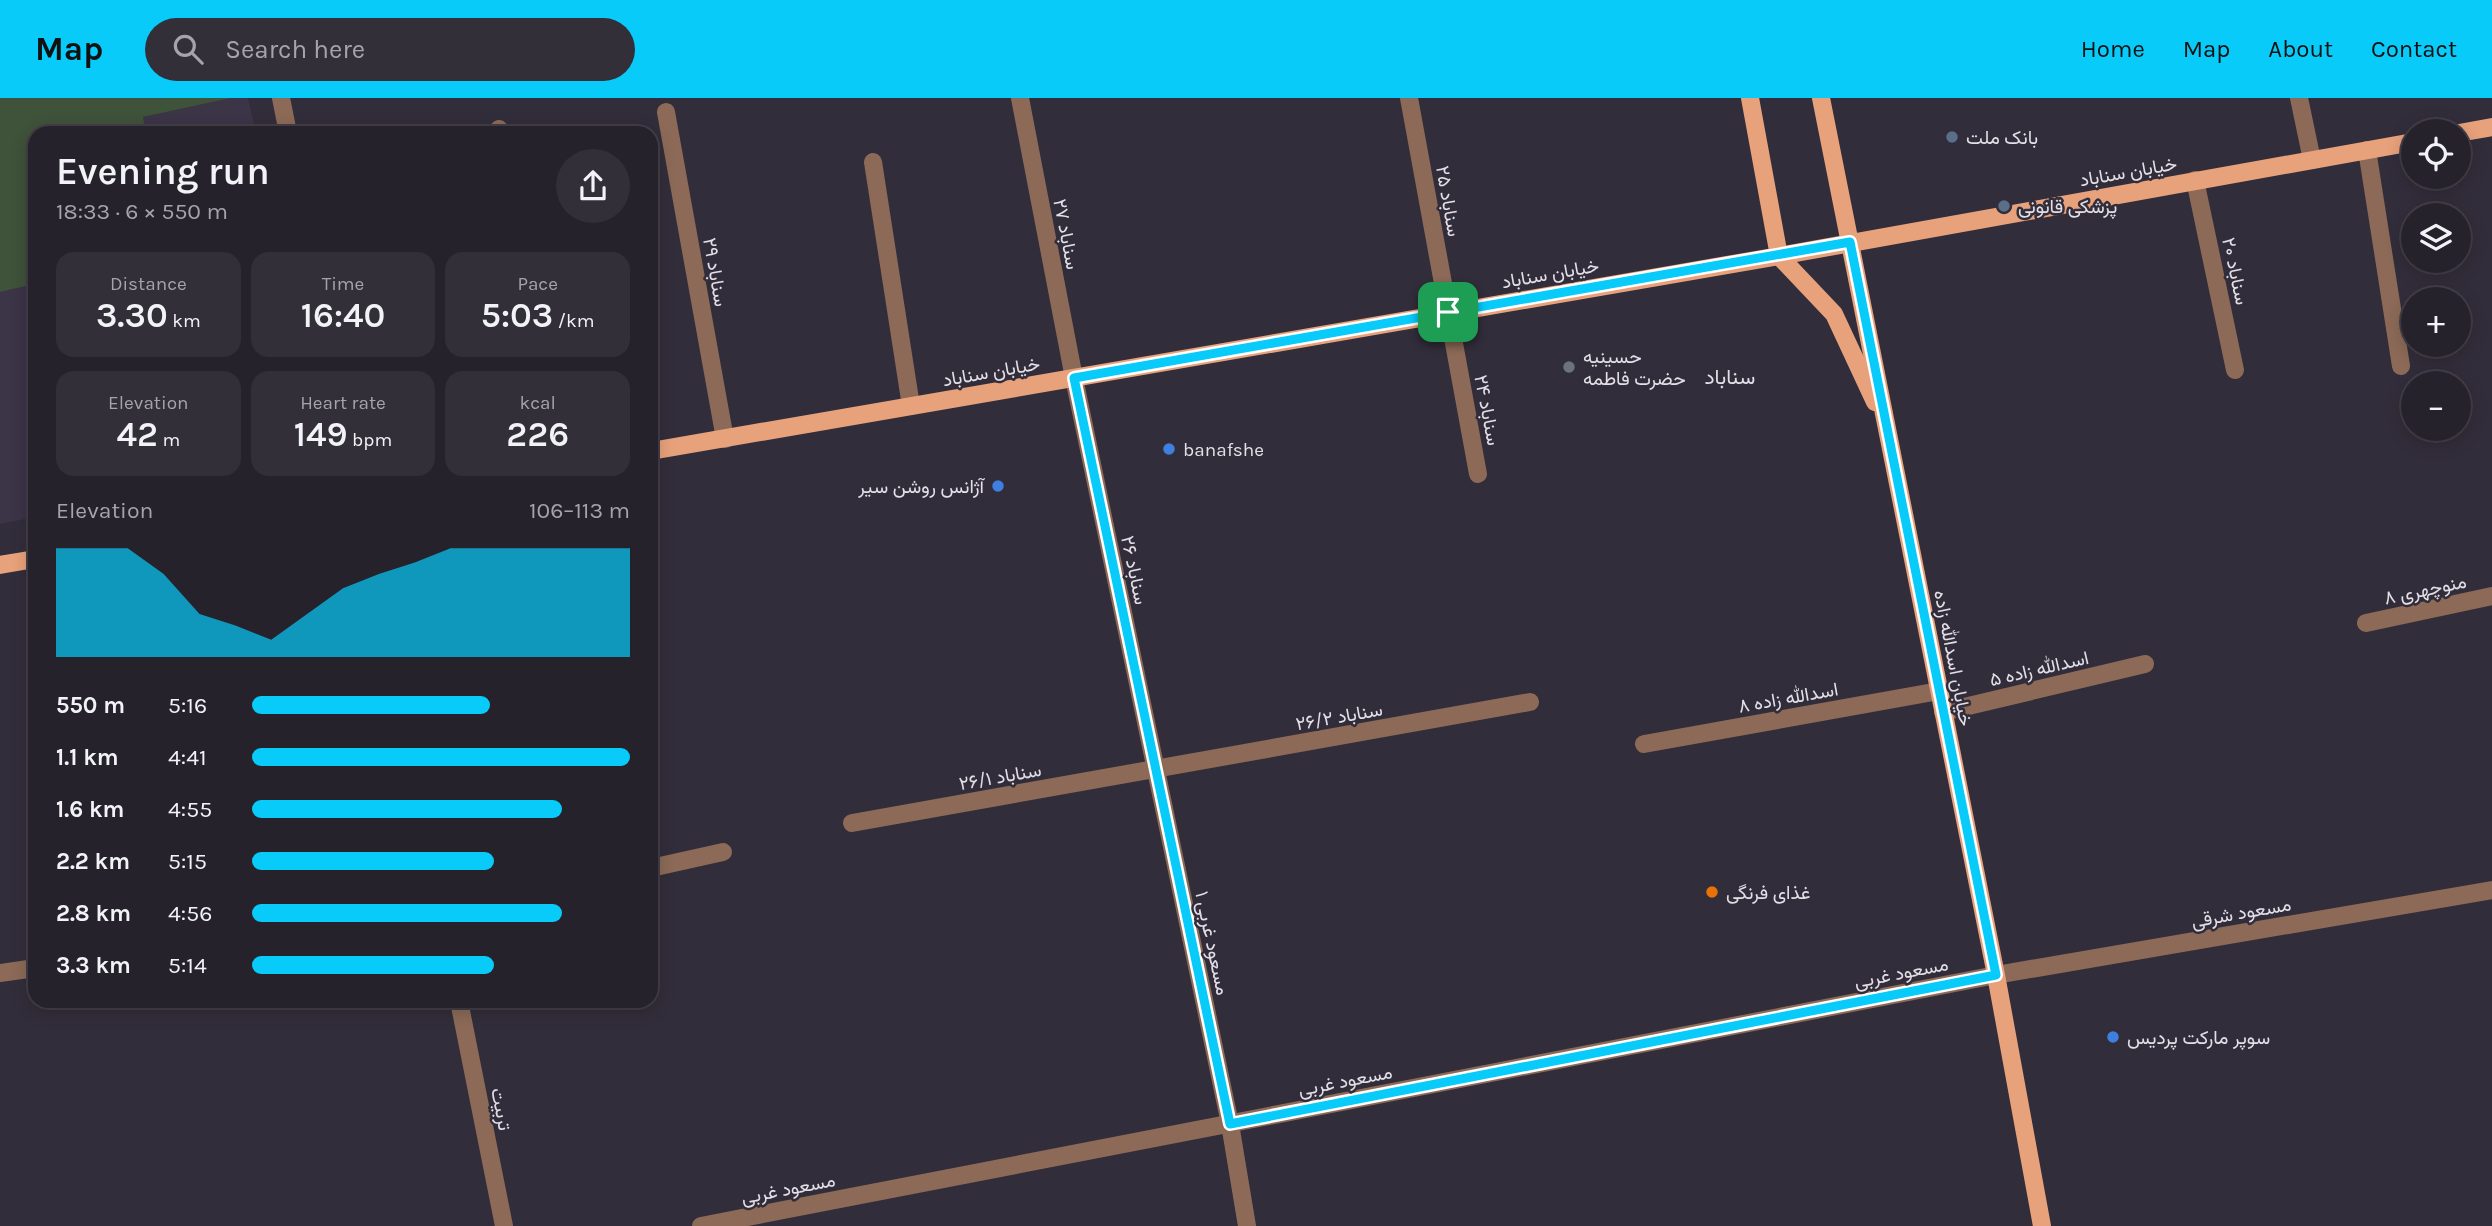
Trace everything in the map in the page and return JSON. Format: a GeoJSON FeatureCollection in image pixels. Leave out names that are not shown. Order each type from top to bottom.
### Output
{"type":"FeatureCollection","features":[{"type":"Feature","properties":{"kind":"main road"},"geometry":{"type":"LineString","coordinates":[[1750,98],[1779,256],[1834,314],[1888,430]]}},
{"type":"Feature","properties":{"kind":"main road","name":"خیابان اسدالله زاده"},"geometry":{"type":"LineString","coordinates":[[1821,98],[1996,975],[2042,1226]]}},
{"type":"Feature","properties":{"kind":"main road"},"geometry":{"type":"LineString","coordinates":[[2471,131],[2492,127]]}},
{"type":"Feature","properties":{"kind":"main road","name":"خیابان سناباد"},"geometry":{"type":"LineString","coordinates":[[658,450],[1779,256],[2401,144]]}},
{"type":"Feature","properties":{"kind":"main road"},"geometry":{"type":"LineString","coordinates":[[0,565],[28,560]]}},
{"type":"Feature","properties":{"kind":"street"},"geometry":{"type":"LineString","coordinates":[[281,98],[287,126]]}},
{"type":"Feature","properties":{"kind":"street","name":"سناباد ۲۷"},"geometry":{"type":"LineString","coordinates":[[1020,98],[1074,378]]}},
{"type":"Feature","properties":{"kind":"street","name":"سناباد ۲۵"},"geometry":{"type":"LineString","coordinates":[[1409,98],[1448,312]]}},
{"type":"Feature","properties":{"kind":"street"},"geometry":{"type":"LineString","coordinates":[[2299,98],[2312,160]]}},
{"type":"Feature","properties":{"kind":"street","name":"سناباد ۲۹"},"geometry":{"type":"LineString","coordinates":[[666,112],[725,439]]}},
{"type":"Feature","properties":{"kind":"street"},"geometry":{"type":"LineString","coordinates":[[2367,150],[2401,366]]}},
{"type":"Feature","properties":{"kind":"street"},"geometry":{"type":"LineString","coordinates":[[873,162],[911,406]]}},
{"type":"Feature","properties":{"kind":"street","name":"سناباد ۲۰"},"geometry":{"type":"LineString","coordinates":[[2195,180],[2235,370]]}},
{"type":"Feature","properties":{"kind":"street","name":"سناباد ۲۴"},"geometry":{"type":"LineString","coordinates":[[1448,312],[1478,474]]}},
{"type":"Feature","properties":{"kind":"street","name":"سناباد ۲۶"},"geometry":{"type":"LineString","coordinates":[[1074,378],[1155,771]]}},
{"type":"Feature","properties":{"kind":"street","name":"منوچهری ۸"},"geometry":{"type":"LineString","coordinates":[[2366,623],[2492,596]]}},
{"type":"Feature","properties":{"kind":"street","name":"اسدالله زاده ۵"},"geometry":{"type":"LineString","coordinates":[[1943,712],[2145,664]]}},
{"type":"Feature","properties":{"kind":"street","name":"اسدالله زاده ۸"},"geometry":{"type":"LineString","coordinates":[[1644,744],[1939,691]]}},
{"type":"Feature","properties":{"kind":"street","name":"سناباد ۲۶/۲"},"geometry":{"type":"LineString","coordinates":[[1155,771],[1530,702]]}},
{"type":"Feature","properties":{"kind":"street","name":"سناباد ۲۶/۱"},"geometry":{"type":"LineString","coordinates":[[852,823],[1155,771]]}},
{"type":"Feature","properties":{"kind":"street","name":"مسعود غربی ۱"},"geometry":{"type":"LineString","coordinates":[[1155,771],[1230,1124],[1247,1226]]}},
{"type":"Feature","properties":{"kind":"street"},"geometry":{"type":"LineString","coordinates":[[658,866],[723,852]]}},
{"type":"Feature","properties":{"kind":"street","name":"مسعود شرقی"},"geometry":{"type":"LineString","coordinates":[[1996,975],[2492,890]]}},
{"type":"Feature","properties":{"kind":"street"},"geometry":{"type":"LineString","coordinates":[[0,973],[28,969]]}},
{"type":"Feature","properties":{"kind":"street","name":"مسعود غربی"},"geometry":{"type":"LineString","coordinates":[[701,1226],[1996,975]]}},
{"type":"Feature","properties":{"kind":"street","name":"تربیت"},"geometry":{"type":"LineString","coordinates":[[460,1008],[504,1226]]}},
{"type":"Feature","properties":{"kind":"shaded area"},"geometry":{"type":"Polygon","coordinates":[[[231,98],[248,98],[254,126],[145,126],[143,117],[231,98]]]}},
{"type":"Feature","properties":{"kind":"shaded area"},"geometry":{"type":"Polygon","coordinates":[[[28,286],[28,518],[0,524],[0,292],[28,286]]]}},
{"type":"Feature","properties":{"kind":"green space"},"geometry":{"type":"Polygon","coordinates":[[[0,98],[231,98],[143,117],[145,126],[28,126],[28,286],[0,292],[0,98]]]}},
{"type":"Feature","properties":{"kind":"place","name":"بانک ملت"},"geometry":{"type":"Point","coordinates":[1952,137]}},
{"type":"Feature","properties":{"kind":"place","name":"پزشکی قانونی"},"geometry":{"type":"Point","coordinates":[2004,206]}},
{"type":"Feature","properties":{"kind":"place","name":"حسینیه حضرت فاطمه"},"geometry":{"type":"Point","coordinates":[1569,367]}},
{"type":"Feature","properties":{"kind":"place","name":"banafshe"},"geometry":{"type":"Point","coordinates":[1169,449]}},
{"type":"Feature","properties":{"kind":"place","name":"آژانس روشن سیر"},"geometry":{"type":"Point","coordinates":[998,486]}},
{"type":"Feature","properties":{"kind":"place","name":"غذای فرنگی"},"geometry":{"type":"Point","coordinates":[1712,892]}},
{"type":"Feature","properties":{"kind":"place","name":"سوپر مارکت پردیس"},"geometry":{"type":"Point","coordinates":[2113,1037]}},
{"type":"Feature","properties":{"kind":"district","name":"سناباد"},"geometry":{"type":"Point","coordinates":[1730,377]}},
{"type":"Feature","properties":{"kind":"route"},"geometry":{"type":"LineString","coordinates":[[1850,242],[1996,975],[1230,1124],[1074,378],[1448,312],[1850,242]]}}]}
